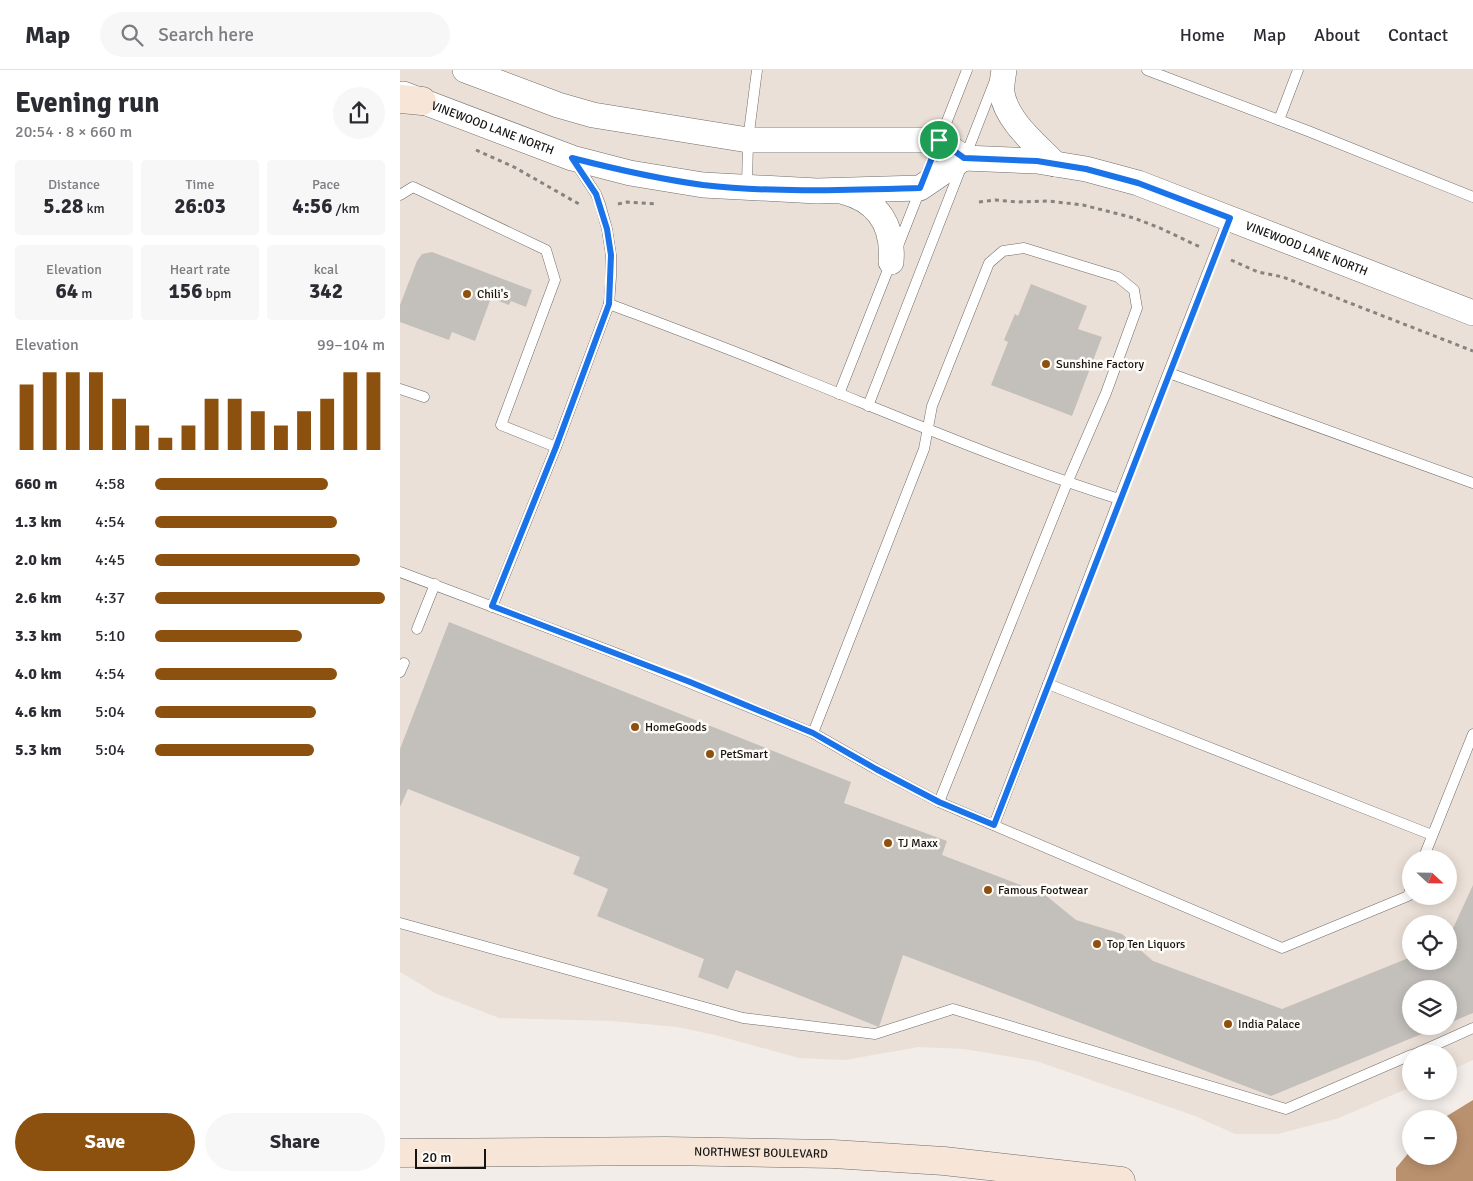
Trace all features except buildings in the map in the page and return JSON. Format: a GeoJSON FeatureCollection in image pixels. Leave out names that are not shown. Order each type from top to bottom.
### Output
{"type":"FeatureCollection","features":[{"type":"Feature","properties":{"kind":"main road","name":"NORTHWEST BOULEVARD"},"geometry":{"type":"LineString","coordinates":[[408,1151],[666,1151],[833,1154],[944,1161],[1121,1181]]}},
{"type":"Feature","properties":{"kind":"street"},"geometry":{"type":"LineString","coordinates":[[465,70],[558,105],[593,114],[748,140],[939,140],[964,158],[920,188]]}},
{"type":"Feature","properties":{"kind":"street"},"geometry":{"type":"LineString","coordinates":[[1004,70],[1002,93],[1011,115],[1055,164]]}},
{"type":"Feature","properties":{"kind":"street","name":"VINEWOOD LANE NORTH"},"geometry":{"type":"LineString","coordinates":[[407,97],[572,158],[630,173],[704,185],[747,188],[839,191],[920,188]]}},
{"type":"Feature","properties":{"kind":"street","name":"VINEWOOD LANE NORTH"},"geometry":{"type":"LineString","coordinates":[[964,158],[1037,161],[1086,169],[1138,183],[1473,314]]}},
{"type":"Feature","properties":{"kind":"street"},"geometry":{"type":"LineString","coordinates":[[839,191],[863,198],[882,217],[891,239],[891,262]]}},
{"type":"Feature","properties":{"kind":"lane"},"geometry":{"type":"LineString","coordinates":[[747,188],[748,140],[757,70]]}},
{"type":"Feature","properties":{"kind":"lane"},"geometry":{"type":"LineString","coordinates":[[839,394],[967,70]]}},
{"type":"Feature","properties":{"kind":"lane"},"geometry":{"type":"LineString","coordinates":[[868,406],[999,70]]}},
{"type":"Feature","properties":{"kind":"lane"},"geometry":{"type":"LineString","coordinates":[[1147,70],[1473,197]]}},
{"type":"Feature","properties":{"kind":"lane"},"geometry":{"type":"LineString","coordinates":[[1279,120],[1298,70]]}},
{"type":"Feature","properties":{"kind":"lane"},"geometry":{"type":"LineString","coordinates":[[492,606],[556,447],[609,304],[611,255],[607,229],[596,194],[572,158]]}},
{"type":"Feature","properties":{"kind":"lane"},"geometry":{"type":"LineString","coordinates":[[400,195],[413,187],[546,250],[555,280],[501,425],[556,447]]}},
{"type":"Feature","properties":{"kind":"lane"},"geometry":{"type":"LineString","coordinates":[[994,825],[1119,499],[1230,218]]}},
{"type":"Feature","properties":{"kind":"lane"},"geometry":{"type":"LineString","coordinates":[[813,733],[924,449],[932,406],[989,263],[1003,251],[1024,248],[1118,277],[1134,290],[1137,308],[1106,393],[1067,483],[939,802]]}},
{"type":"Feature","properties":{"kind":"lane"},"geometry":{"type":"LineString","coordinates":[[609,304],[996,457],[1067,483],[1119,499]]}},
{"type":"Feature","properties":{"kind":"lane"},"geometry":{"type":"LineString","coordinates":[[1169,373],[1473,483]]}},
{"type":"Feature","properties":{"kind":"lane"},"geometry":{"type":"LineString","coordinates":[[400,389],[424,397]]}},
{"type":"Feature","properties":{"kind":"lane"},"geometry":{"type":"LineString","coordinates":[[400,572],[665,672],[813,733],[939,802],[1282,948],[1402,898]]}},
{"type":"Feature","properties":{"kind":"lane"},"geometry":{"type":"LineString","coordinates":[[417,629],[435,584]]}},
{"type":"Feature","properties":{"kind":"lane"},"geometry":{"type":"LineString","coordinates":[[1048,684],[1432,835]]}},
{"type":"Feature","properties":{"kind":"lane"},"geometry":{"type":"LineString","coordinates":[[1426,850],[1473,734]]}},
{"type":"Feature","properties":{"kind":"lane"},"geometry":{"type":"LineString","coordinates":[[400,923],[743,1018],[875,1034],[954,1009],[1286,1109],[1402,1059]]}},
{"type":"Feature","properties":{"kind":"lane"},"geometry":{"type":"LineString","coordinates":[[1434,1045],[1473,1028]]}},
{"type":"Feature","properties":{"kind":"shaded area"},"geometry":{"type":"Polygon","coordinates":[[[400,70],[1473,70],[1473,1060],[1457,1067],[1457,1045],[1402,1045],[1402,1091],[1339,1118],[1278,1134],[1235,1134],[1195,1116],[1036,1061],[964,1049],[919,1047],[845,1060],[799,1058],[715,1035],[677,1027],[611,1021],[499,1018],[437,994],[400,972],[400,70]]]}},
{"type":"Feature","properties":{"kind":"shaded area"},"geometry":{"type":"Polygon","coordinates":[[[1473,1100],[1473,1181],[1396,1181],[1396,1168],[1402,1161],[1402,1165],[1457,1165],[1457,1110],[1473,1100]]]}},
{"type":"Feature","properties":{"kind":"place","name":"Chili's"},"geometry":{"type":"Point","coordinates":[467,294]}},
{"type":"Feature","properties":{"kind":"place","name":"Sunshine Factory"},"geometry":{"type":"Point","coordinates":[1046,364]}},
{"type":"Feature","properties":{"kind":"place","name":"HomeGoods"},"geometry":{"type":"Point","coordinates":[635,727]}},
{"type":"Feature","properties":{"kind":"place","name":"PetSmart"},"geometry":{"type":"Point","coordinates":[710,754]}},
{"type":"Feature","properties":{"kind":"place","name":"TJ Maxx"},"geometry":{"type":"Point","coordinates":[888,843]}},
{"type":"Feature","properties":{"kind":"place","name":"Famous Footwear"},"geometry":{"type":"Point","coordinates":[988,890]}},
{"type":"Feature","properties":{"kind":"place","name":"Top Ten Liquors"},"geometry":{"type":"Point","coordinates":[1097,944]}},
{"type":"Feature","properties":{"kind":"place","name":"India Palace"},"geometry":{"type":"Point","coordinates":[1228,1024]}},
{"type":"Feature","properties":{"kind":"route"},"geometry":{"type":"LineString","coordinates":[[939,140],[964,158],[1037,161],[1086,169],[1138,183],[1230,218],[994,825],[939,802],[813,733],[690,682],[492,606],[556,447],[609,304],[611,255],[607,229],[596,194],[572,158],[630,173],[704,185],[818,191],[920,188],[939,140]]}}]}
